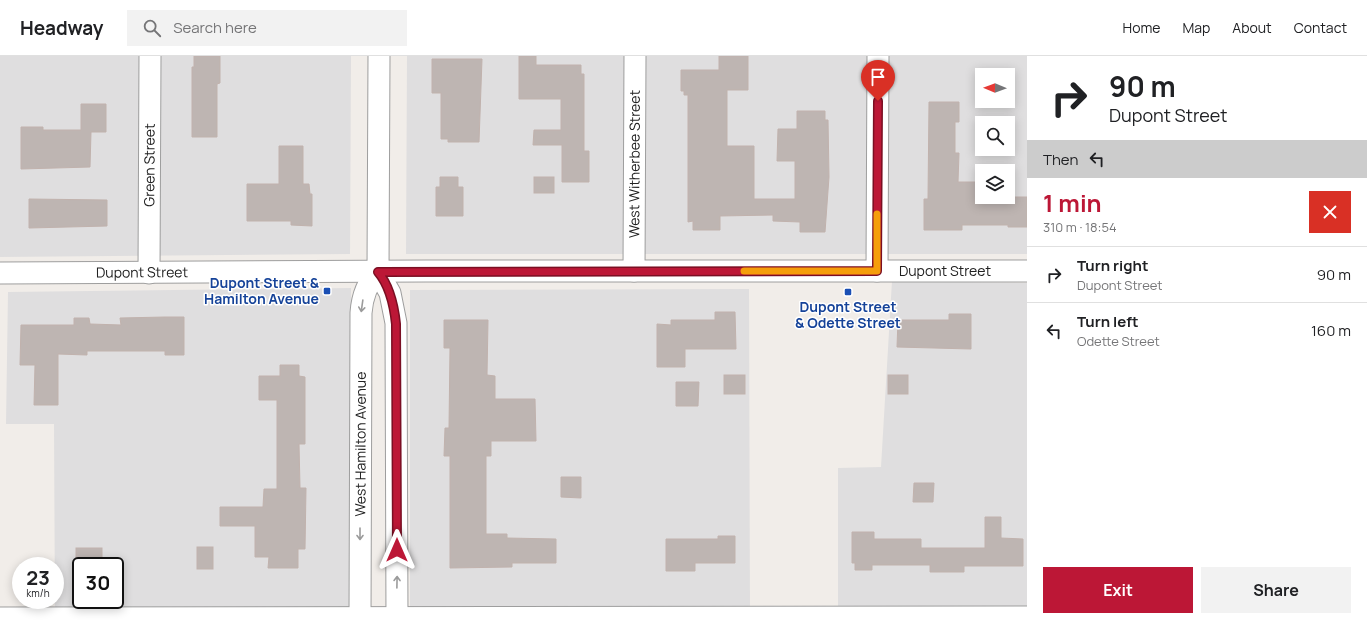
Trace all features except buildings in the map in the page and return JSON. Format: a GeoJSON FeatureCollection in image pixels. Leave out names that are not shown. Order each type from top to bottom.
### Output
{"type":"FeatureCollection","features":[{"type":"Feature","properties":{"kind":"street","name":"Green Street"},"geometry":{"type":"LineString","coordinates":[[149,273],[150,56]]}},
{"type":"Feature","properties":{"kind":"street"},"geometry":{"type":"LineString","coordinates":[[379,56],[378,272],[384,280],[391,296],[396,324],[397,619]]}},
{"type":"Feature","properties":{"kind":"street","name":"West Witherbee Street"},"geometry":{"type":"LineString","coordinates":[[634,271],[635,56]]}},
{"type":"Feature","properties":{"kind":"street"},"geometry":{"type":"LineString","coordinates":[[877,271],[878,56]]}},
{"type":"Feature","properties":{"kind":"street","name":"Dupont Street"},"geometry":{"type":"LineString","coordinates":[[0,273],[634,271],[1027,272]]}},
{"type":"Feature","properties":{"kind":"street","name":"West Hamilton Avenue"},"geometry":{"type":"LineString","coordinates":[[360,619],[361,313],[365,292],[371,279],[378,272]]}},
{"type":"Feature","properties":{"kind":"street"},"geometry":{"type":"LineString","coordinates":[[0,618],[397,619],[1027,617]]}},
{"type":"Feature","properties":{"kind":"shaded area"},"geometry":{"type":"Polygon","coordinates":[[[0,56],[351,56],[350,254],[0,257],[0,56]]]}},
{"type":"Feature","properties":{"kind":"shaded area"},"geometry":{"type":"Polygon","coordinates":[[[407,56],[1027,56],[1027,254],[406,254],[407,56]]]}},
{"type":"Feature","properties":{"kind":"shaded area"},"geometry":{"type":"Polygon","coordinates":[[[892,281],[1027,283],[1027,621],[838,621],[838,468],[881,467],[892,281]]]}},
{"type":"Feature","properties":{"kind":"shaded area"},"geometry":{"type":"Polygon","coordinates":[[[351,288],[349,621],[55,621],[55,609],[64,609],[64,557],[55,557],[54,424],[6,424],[8,292],[351,288]]]}},
{"type":"Feature","properties":{"kind":"shaded area"},"geometry":{"type":"Polygon","coordinates":[[[749,289],[750,621],[410,621],[410,290],[749,289]]]}},
{"type":"Feature","properties":{"kind":"slow traffic"},"geometry":{"type":"LineString","coordinates":[[744,271],[877,271],[877,214]]}},
{"type":"Feature","properties":{"kind":"place","name":"Dupont Street & Hamilton Avenue"},"geometry":{"type":"Point","coordinates":[327,291]}},
{"type":"Feature","properties":{"kind":"place","name":"Dupont Street & Odette Street"},"geometry":{"type":"Point","coordinates":[848,292]}},
{"type":"Feature","properties":{"kind":"route"},"geometry":{"type":"LineString","coordinates":[[397,550],[396,324],[391,296],[384,280],[378,272],[877,271],[878,101]]}}]}
